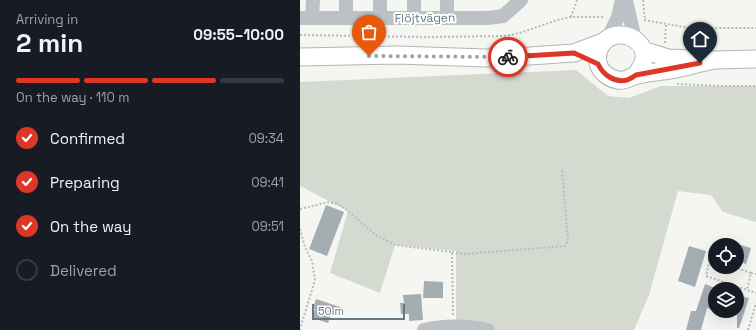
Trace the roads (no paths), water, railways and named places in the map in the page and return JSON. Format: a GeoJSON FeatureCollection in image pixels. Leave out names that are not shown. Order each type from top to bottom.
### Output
{"type":"FeatureCollection","features":[{"type":"Feature","properties":{"kind":"main road"},"geometry":{"type":"LineString","coordinates":[[300,57],[397,55],[493,58],[574,53],[617,34],[627,35],[639,45],[668,58],[715,60],[756,59]]}},
{"type":"Feature","properties":{"kind":"main road"},"geometry":{"type":"LineString","coordinates":[[606,40],[599,50],[598,64],[606,76],[618,80],[627,80],[636,75],[670,70],[715,60]]}},
{"type":"Feature","properties":{"kind":"main road"},"geometry":{"type":"LineString","coordinates":[[636,75],[641,68],[644,58],[639,45]]}},
{"type":"Feature","properties":{"kind":"main road"},"geometry":{"type":"LineString","coordinates":[[574,53],[598,64]]}},
{"type":"Feature","properties":{"kind":"street"},"geometry":{"type":"LineString","coordinates":[[306,18],[313,0]]}},
{"type":"Feature","properties":{"kind":"street"},"geometry":{"type":"LineString","coordinates":[[346,0],[346,18]]}},
{"type":"Feature","properties":{"kind":"street"},"geometry":{"type":"LineString","coordinates":[[380,0],[380,19]]}},
{"type":"Feature","properties":{"kind":"street"},"geometry":{"type":"LineString","coordinates":[[414,0],[414,19]]}},
{"type":"Feature","properties":{"kind":"street"},"geometry":{"type":"LineString","coordinates":[[447,0],[447,18]]}},
{"type":"Feature","properties":{"kind":"street","name":"Flöjtvägen"},"geometry":{"type":"LineString","coordinates":[[306,18],[488,18],[503,16],[521,0]]}},
{"type":"Feature","properties":{"kind":"street"},"geometry":{"type":"LineString","coordinates":[[622,0],[632,18]]}},
{"type":"Feature","properties":{"kind":"street"},"geometry":{"type":"LineString","coordinates":[[626,0],[639,45]]}},
{"type":"Feature","properties":{"kind":"street"},"geometry":{"type":"LineString","coordinates":[[606,40],[632,18]]}},
{"type":"Feature","properties":{"kind":"street"},"geometry":{"type":"LineString","coordinates":[[424,330],[453,327],[488,330]]}}]}
